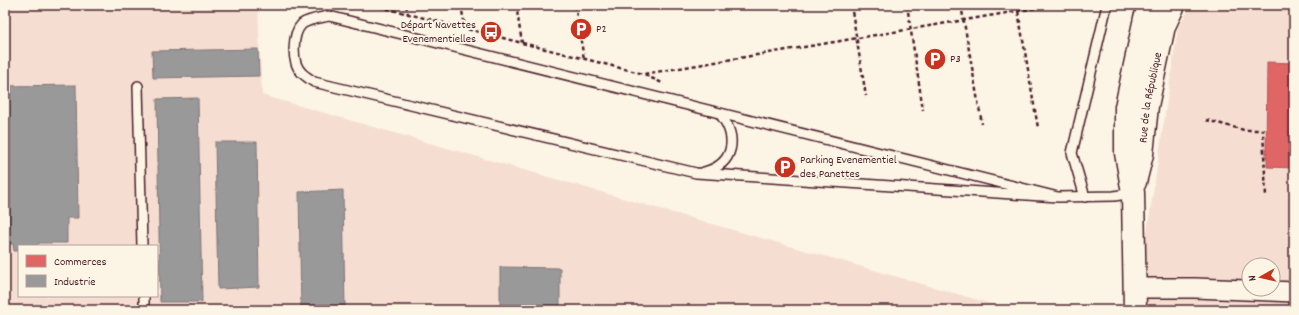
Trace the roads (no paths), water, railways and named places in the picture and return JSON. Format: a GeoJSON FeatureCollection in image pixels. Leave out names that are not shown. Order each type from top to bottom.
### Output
{"type":"FeatureCollection","features":[{"type":"Feature","properties":{"kind":"main road","name":"Rue de la République"},"geometry":{"type":"LineString","coordinates":[[1135,310],[1133,193],[1126,153],[1126,107],[1145,18],[1151,5]]}},
{"type":"Feature","properties":{"kind":"main road","name":"Rue de la République"},"geometry":{"type":"LineString","coordinates":[[1133,193],[1142,154],[1147,106],[1164,26],[1174,5]]}},
{"type":"Feature","properties":{"kind":"street"},"geometry":{"type":"LineString","coordinates":[[1135,288],[1195,288],[1294,292]]}},
{"type":"Feature","properties":{"kind":"lane"},"geometry":{"type":"LineString","coordinates":[[1085,197],[1072,153],[1107,5]]}},
{"type":"Feature","properties":{"kind":"lane"},"geometry":{"type":"LineString","coordinates":[[1058,197],[329,16],[314,19],[302,25],[295,39],[293,55],[300,72],[314,82],[696,174],[1058,197],[1114,196],[1133,193]]}},
{"type":"Feature","properties":{"kind":"lane"},"geometry":{"type":"LineString","coordinates":[[138,86],[142,245]]}},
{"type":"Feature","properties":{"kind":"lane"},"geometry":{"type":"LineString","coordinates":[[696,174],[714,169],[724,162],[730,151],[731,136],[727,122],[720,114]]}},
{"type":"Feature","properties":{"kind":"lane"},"geometry":{"type":"LineString","coordinates":[[144,297],[144,310]]}},
{"type":"Feature","properties":{"kind":"place","name":"P2"},"geometry":{"type":"Point","coordinates":[581,29]}},
{"type":"Feature","properties":{"kind":"place","name":"Départ Navettes Evenementielles"},"geometry":{"type":"Point","coordinates":[491,32]}},
{"type":"Feature","properties":{"kind":"place","name":"P3"},"geometry":{"type":"Point","coordinates":[935,59]}},
{"type":"Feature","properties":{"kind":"place","name":"Parking Evenementiel des Panettes"},"geometry":{"type":"Point","coordinates":[785,167]}}]}
